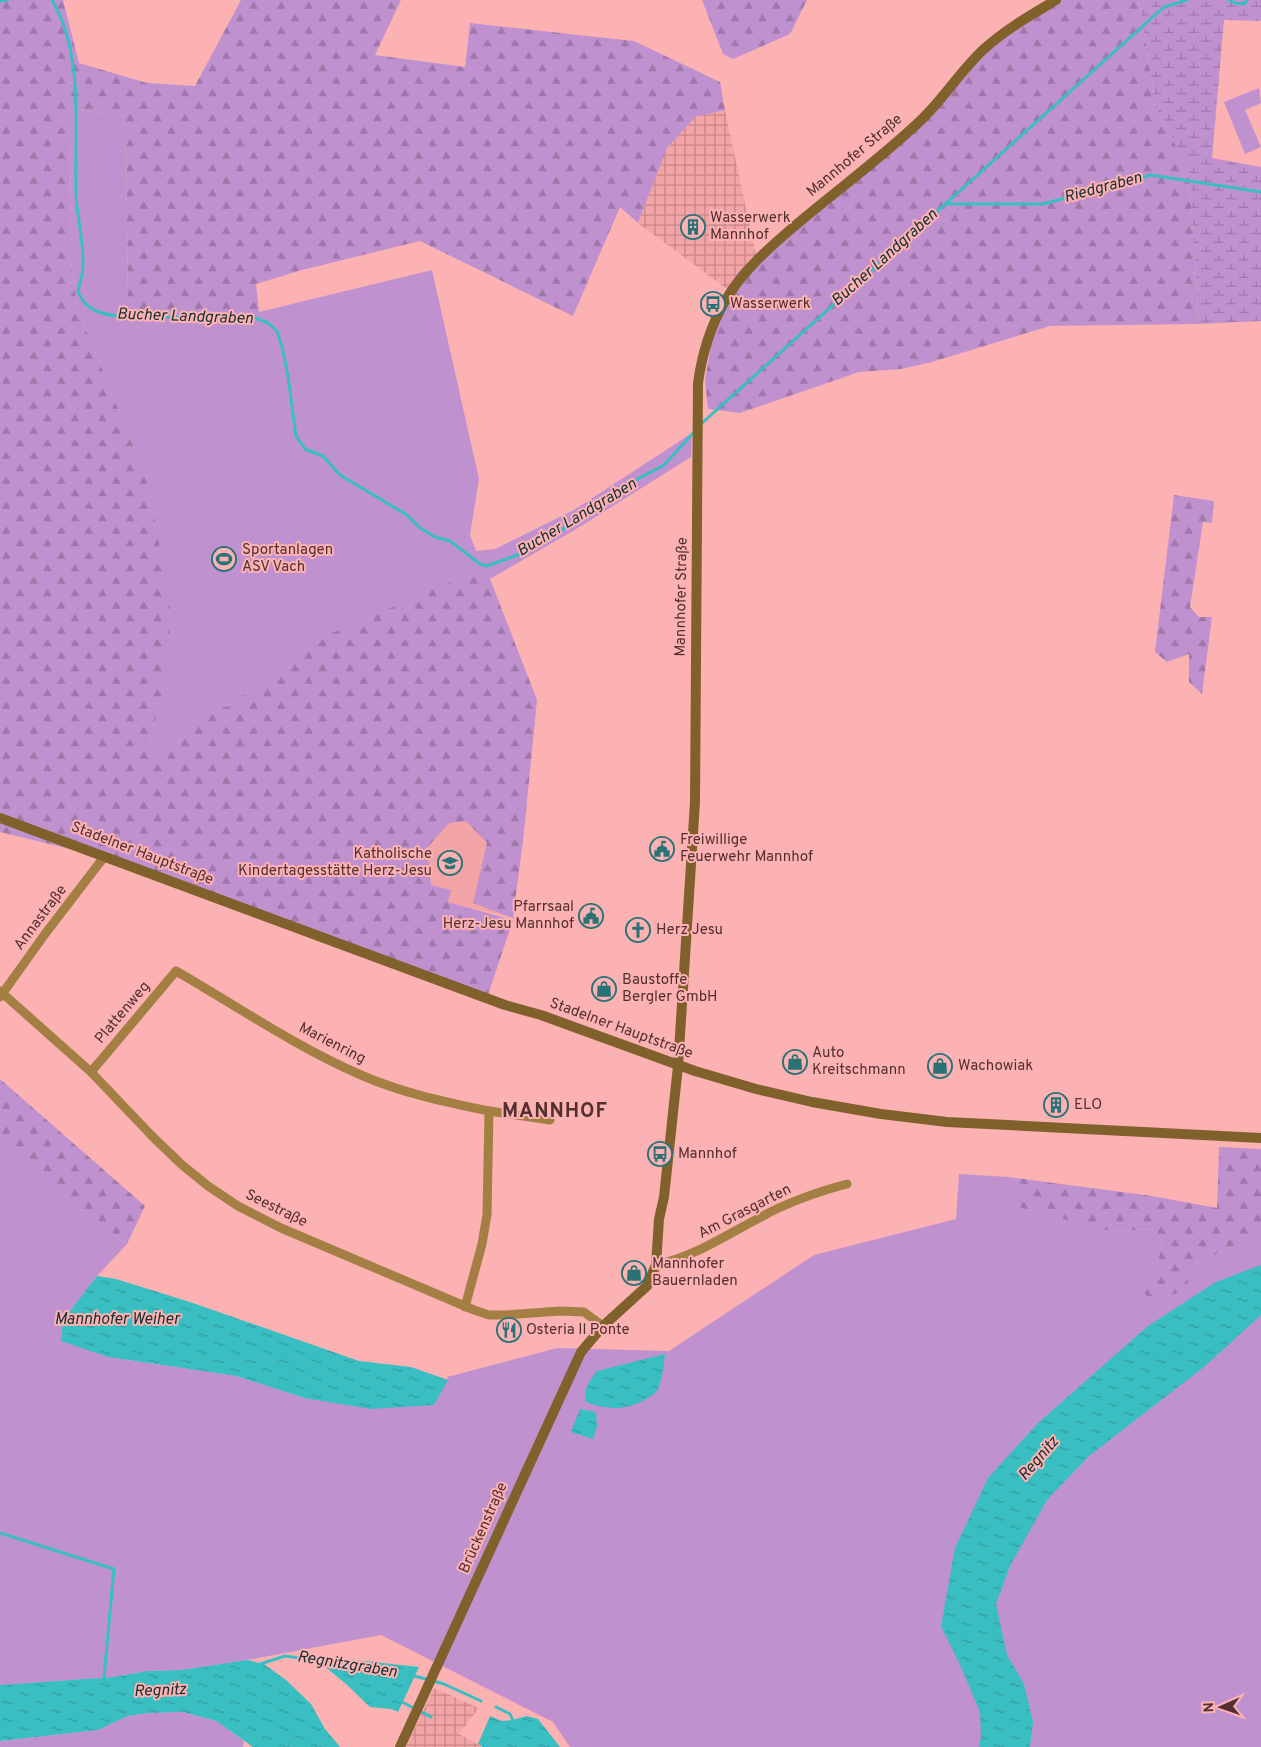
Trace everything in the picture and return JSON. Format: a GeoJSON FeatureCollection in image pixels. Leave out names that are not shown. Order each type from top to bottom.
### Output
{"type":"FeatureCollection","features":[{"type":"Feature","properties":{"kind":"main road","name":"Mannhofer Straße"},"geometry":{"type":"LineString","coordinates":[[604,1326],[647,1286],[656,1265],[659,1219],[664,1197],[678,1066],[694,802],[698,383],[708,338],[726,300],[746,272],[777,241],[921,121],[984,49],[1014,25],[1056,0]]}},
{"type":"Feature","properties":{"kind":"main road","name":"Stadelner Hauptstraße"},"geometry":{"type":"LineString","coordinates":[[0,818],[497,1002],[540,1015],[678,1066],[756,1090],[881,1114],[982,1125],[1036,1126],[1261,1138]]}},
{"type":"Feature","properties":{"kind":"main road","name":"Brückenstraße"},"geometry":{"type":"LineString","coordinates":[[400,1747],[581,1352],[604,1326]]}},
{"type":"Feature","properties":{"kind":"street","name":"Annastraße"},"geometry":{"type":"LineString","coordinates":[[1,994],[104,857]]}},
{"type":"Feature","properties":{"kind":"street","name":"Plattenweg"},"geometry":{"type":"LineString","coordinates":[[91,1072],[176,971]]}},
{"type":"Feature","properties":{"kind":"street","name":"Marienring"},"geometry":{"type":"LineString","coordinates":[[176,971],[310,1050],[362,1076],[433,1100],[550,1120]]}},
{"type":"Feature","properties":{"kind":"street","name":"Seestraße"},"geometry":{"type":"LineString","coordinates":[[1,994],[91,1072],[181,1164],[208,1186],[238,1206],[290,1232],[465,1307],[489,1315],[524,1315],[560,1311],[584,1312],[604,1326]]}},
{"type":"Feature","properties":{"kind":"street"},"geometry":{"type":"LineString","coordinates":[[465,1307],[482,1244],[487,1214],[489,1111]]}},
{"type":"Feature","properties":{"kind":"street","name":"Am Grasgarten"},"geometry":{"type":"LineString","coordinates":[[656,1265],[675,1261],[707,1247],[763,1216],[800,1199],[848,1184]]}},
{"type":"Feature","properties":{"kind":"shaded area"},"geometry":{"type":"Polygon","coordinates":[[[725,110],[756,256],[727,289],[638,223],[667,148],[695,117],[725,110]]]}},
{"type":"Feature","properties":{"kind":"shaded area","name":"Katholische Kindertagesstätte Herz-Jesu"},"geometry":{"type":"Polygon","coordinates":[[[444,814],[524,832],[513,918],[448,902],[399,887],[444,814]]]}},
{"type":"Feature","properties":{"kind":"shaded area"},"geometry":{"type":"Polygon","coordinates":[[[434,1688],[479,1708],[459,1734],[482,1747],[406,1747],[434,1688]]]}},
{"type":"Feature","properties":{"kind":"green space"},"geometry":{"type":"Polygon","coordinates":[[[0,0],[63,0],[79,63],[147,83],[195,86],[241,0],[401,0],[375,55],[465,67],[470,23],[634,41],[720,82],[725,110],[695,117],[667,148],[638,223],[620,207],[573,316],[420,241],[302,270],[256,284],[259,312],[128,313],[126,117],[79,110],[70,111],[71,264],[77,307],[150,487],[171,617],[164,685],[148,751],[175,751],[185,726],[197,711],[229,706],[304,645],[465,576],[486,574],[490,579],[537,700],[524,832],[513,918],[473,903],[487,843],[466,821],[449,823],[427,848],[431,885],[451,890],[448,902],[513,920],[487,998],[107,858],[0,832],[0,0]]]}},
{"type":"Feature","properties":{"kind":"green space"},"geometry":{"type":"Polygon","coordinates":[[[702,0],[807,0],[790,34],[733,59],[723,54],[702,0]]]}},
{"type":"Feature","properties":{"kind":"green space"},"geometry":{"type":"Polygon","coordinates":[[[1055,0],[1139,0],[1156,107],[1189,171],[1199,324],[1050,326],[932,362],[901,369],[859,372],[740,413],[708,409],[705,381],[711,344],[727,289],[738,272],[903,135],[976,57],[1055,0]]]}},
{"type":"Feature","properties":{"kind":"green space"},"geometry":{"type":"Polygon","coordinates":[[[1139,0],[1261,0],[1261,21],[1224,20],[1212,158],[1261,167],[1261,321],[1199,324],[1189,171],[1156,107],[1139,0]]]}},
{"type":"Feature","properties":{"kind":"green space"},"geometry":{"type":"Polygon","coordinates":[[[1259,88],[1261,103],[1245,110],[1261,147],[1245,154],[1224,102],[1259,88]]]}},
{"type":"Feature","properties":{"kind":"green space"},"geometry":{"type":"Polygon","coordinates":[[[79,110],[126,117],[128,313],[259,312],[432,270],[479,479],[470,535],[476,551],[495,549],[574,510],[692,433],[691,457],[578,528],[490,579],[486,575],[304,645],[229,706],[197,712],[185,726],[175,751],[148,751],[164,685],[150,487],[77,307],[71,264],[70,111],[79,110]]]}},
{"type":"Feature","properties":{"kind":"green space"},"geometry":{"type":"Polygon","coordinates":[[[1174,495],[1214,501],[1212,523],[1203,522],[1190,607],[1199,617],[1212,617],[1202,694],[1189,682],[1189,654],[1167,662],[1155,652],[1174,495]]]}},
{"type":"Feature","properties":{"kind":"green space"},"geometry":{"type":"Polygon","coordinates":[[[0,1079],[145,1206],[127,1244],[0,1148],[0,1079]]]}},
{"type":"Feature","properties":{"kind":"green space"},"geometry":{"type":"Polygon","coordinates":[[[1219,1147],[1261,1149],[1261,1234],[1186,1268],[1189,1290],[1152,1300],[1139,1289],[1157,1266],[1162,1242],[1155,1229],[1110,1231],[1021,1208],[1009,1177],[1152,1196],[1217,1208],[1219,1147]]]}},
{"type":"Feature","properties":{"kind":"green space"},"geometry":{"type":"Polygon","coordinates":[[[0,1148],[127,1244],[97,1276],[63,1320],[108,1357],[236,1376],[304,1398],[448,1380],[447,1377],[557,1348],[669,1351],[814,1255],[956,1219],[959,1174],[1009,1177],[1022,1208],[1110,1231],[1155,1229],[1162,1242],[1157,1266],[1139,1289],[1261,1234],[1261,1747],[570,1747],[553,1722],[381,1635],[247,1660],[181,1670],[147,1671],[113,1677],[0,1685],[0,1148]]]}},
{"type":"Feature","properties":{"kind":"green space"},"geometry":{"type":"Polygon","coordinates":[[[183,1712],[216,1721],[244,1741],[243,1747],[0,1747],[0,1741],[98,1730],[128,1716],[183,1712]]]}},
{"type":"Feature","properties":{"kind":"water","name":"Regnitz"},"geometry":{"type":"Polygon","coordinates":[[[1261,1265],[1261,1315],[1204,1367],[1089,1456],[1047,1500],[1010,1566],[996,1604],[1007,1655],[1024,1684],[1033,1722],[1030,1747],[979,1747],[981,1737],[980,1712],[941,1626],[955,1548],[988,1478],[1038,1423],[1148,1326],[1216,1282],[1261,1265]]]}},
{"type":"Feature","properties":{"kind":"water","name":"Mannhofer Weiher"},"geometry":{"type":"Polygon","coordinates":[[[97,1276],[116,1279],[190,1302],[359,1361],[411,1367],[448,1380],[434,1405],[371,1409],[304,1398],[236,1376],[108,1357],[61,1341],[63,1320],[97,1276]]]}},
{"type":"Feature","properties":{"kind":"water"},"geometry":{"type":"Polygon","coordinates":[[[665,1354],[660,1384],[656,1392],[651,1396],[632,1406],[617,1408],[601,1407],[586,1402],[586,1389],[597,1371],[665,1354]]]}},
{"type":"Feature","properties":{"kind":"water"},"geometry":{"type":"Polygon","coordinates":[[[580,1409],[596,1412],[597,1426],[593,1439],[571,1432],[580,1409]]]}},
{"type":"Feature","properties":{"kind":"water"},"geometry":{"type":"Polygon","coordinates":[[[346,1659],[419,1667],[398,1712],[391,1709],[370,1707],[318,1661],[346,1659]]]}},
{"type":"Feature","properties":{"kind":"water","name":"Regnitz"},"geometry":{"type":"Polygon","coordinates":[[[247,1660],[264,1664],[286,1680],[311,1704],[325,1729],[340,1747],[253,1747],[216,1721],[183,1712],[128,1716],[98,1730],[0,1741],[0,1685],[113,1677],[147,1671],[181,1670],[247,1660]]]}},
{"type":"Feature","properties":{"kind":"water"},"geometry":{"type":"Polygon","coordinates":[[[490,1716],[502,1721],[527,1716],[538,1719],[560,1747],[483,1747],[478,1744],[490,1716]]]}},
{"type":"Feature","properties":{"kind":"waterway","name":"Bucher Landgraben"},"geometry":{"type":"LineString","coordinates":[[0,1],[7,0]]}},
{"type":"Feature","properties":{"kind":"waterway","name":"Bucher Landgraben"},"geometry":{"type":"LineString","coordinates":[[52,0],[62,22],[74,70],[76,95],[76,194],[83,257],[78,292],[81,299],[97,311],[125,317],[253,317],[268,323],[277,331],[282,347],[296,436],[305,449],[323,456],[340,475],[407,515],[420,528],[435,537],[450,541],[480,564],[487,566],[526,552],[570,525],[632,482],[664,465],[695,431]]}},
{"type":"Feature","properties":{"kind":"waterway","name":"Bucher Landgraben"},"geometry":{"type":"LineString","coordinates":[[701,424],[1164,7],[1187,0]]}},
{"type":"Feature","properties":{"kind":"waterway","name":"Bucher Landgraben"},"geometry":{"type":"LineString","coordinates":[[1229,0],[1244,4],[1247,0]]}},
{"type":"Feature","properties":{"kind":"waterway","name":"Riedgraben"},"geometry":{"type":"LineString","coordinates":[[945,204],[1043,204],[1151,175],[1261,192]]}},
{"type":"Feature","properties":{"kind":"waterway"},"geometry":{"type":"LineString","coordinates":[[0,1533],[114,1569],[104,1677]]}},
{"type":"Feature","properties":{"kind":"waterway","name":"Regnitzgraben"},"geometry":{"type":"LineString","coordinates":[[257,1665],[285,1656],[321,1661]]}},
{"type":"Feature","properties":{"kind":"waterway","name":"Regnitzgraben"},"geometry":{"type":"LineString","coordinates":[[411,1675],[444,1684],[481,1701]]}},
{"type":"Feature","properties":{"kind":"waterway"},"geometry":{"type":"LineString","coordinates":[[400,1701],[431,1717]]}},
{"type":"Feature","properties":{"kind":"waterway","name":"Regnitzgraben"},"geometry":{"type":"LineString","coordinates":[[496,1707],[510,1714],[514,1723]]}},
{"type":"Feature","properties":{"kind":"place","name":"Wasserwerk Mannhof"},"geometry":{"type":"Point","coordinates":[693,227]}},
{"type":"Feature","properties":{"kind":"place","name":"Wasserwerk"},"geometry":{"type":"Point","coordinates":[713,304]}},
{"type":"Feature","properties":{"kind":"place","name":"Sportanlagen ASV Vach"},"geometry":{"type":"Point","coordinates":[224,559]}},
{"type":"Feature","properties":{"kind":"place","name":"Freiwillige Feuerwehr Mannhof"},"geometry":{"type":"Point","coordinates":[662,849]}},
{"type":"Feature","properties":{"kind":"place","name":"Katholische Kindertagesstätte Herz-Jesu"},"geometry":{"type":"Point","coordinates":[450,863]}},
{"type":"Feature","properties":{"kind":"place","name":"Pfarrsaal Herz-Jesu Mannhof"},"geometry":{"type":"Point","coordinates":[591,916]}},
{"type":"Feature","properties":{"kind":"place","name":"Herz Jesu"},"geometry":{"type":"Point","coordinates":[638,930]}},
{"type":"Feature","properties":{"kind":"place","name":"Baustoffe Bergler GmbH"},"geometry":{"type":"Point","coordinates":[604,989]}},
{"type":"Feature","properties":{"kind":"place","name":"Auto Kreitschmann"},"geometry":{"type":"Point","coordinates":[795,1062]}},
{"type":"Feature","properties":{"kind":"place","name":"Wachowiak"},"geometry":{"type":"Point","coordinates":[940,1066]}},
{"type":"Feature","properties":{"kind":"place","name":"ELO"},"geometry":{"type":"Point","coordinates":[1056,1105]}},
{"type":"Feature","properties":{"kind":"place","name":"Mannhof"},"geometry":{"type":"Point","coordinates":[660,1154]}},
{"type":"Feature","properties":{"kind":"place","name":"Mannhofer Bauernladen"},"geometry":{"type":"Point","coordinates":[634,1273]}},
{"type":"Feature","properties":{"kind":"place","name":"Osteria Il Ponte"},"geometry":{"type":"Point","coordinates":[509,1330]}},
{"type":"Feature","properties":{"kind":"district","name":"MANNHOF"},"geometry":{"type":"Point","coordinates":[555,1112]}}]}
